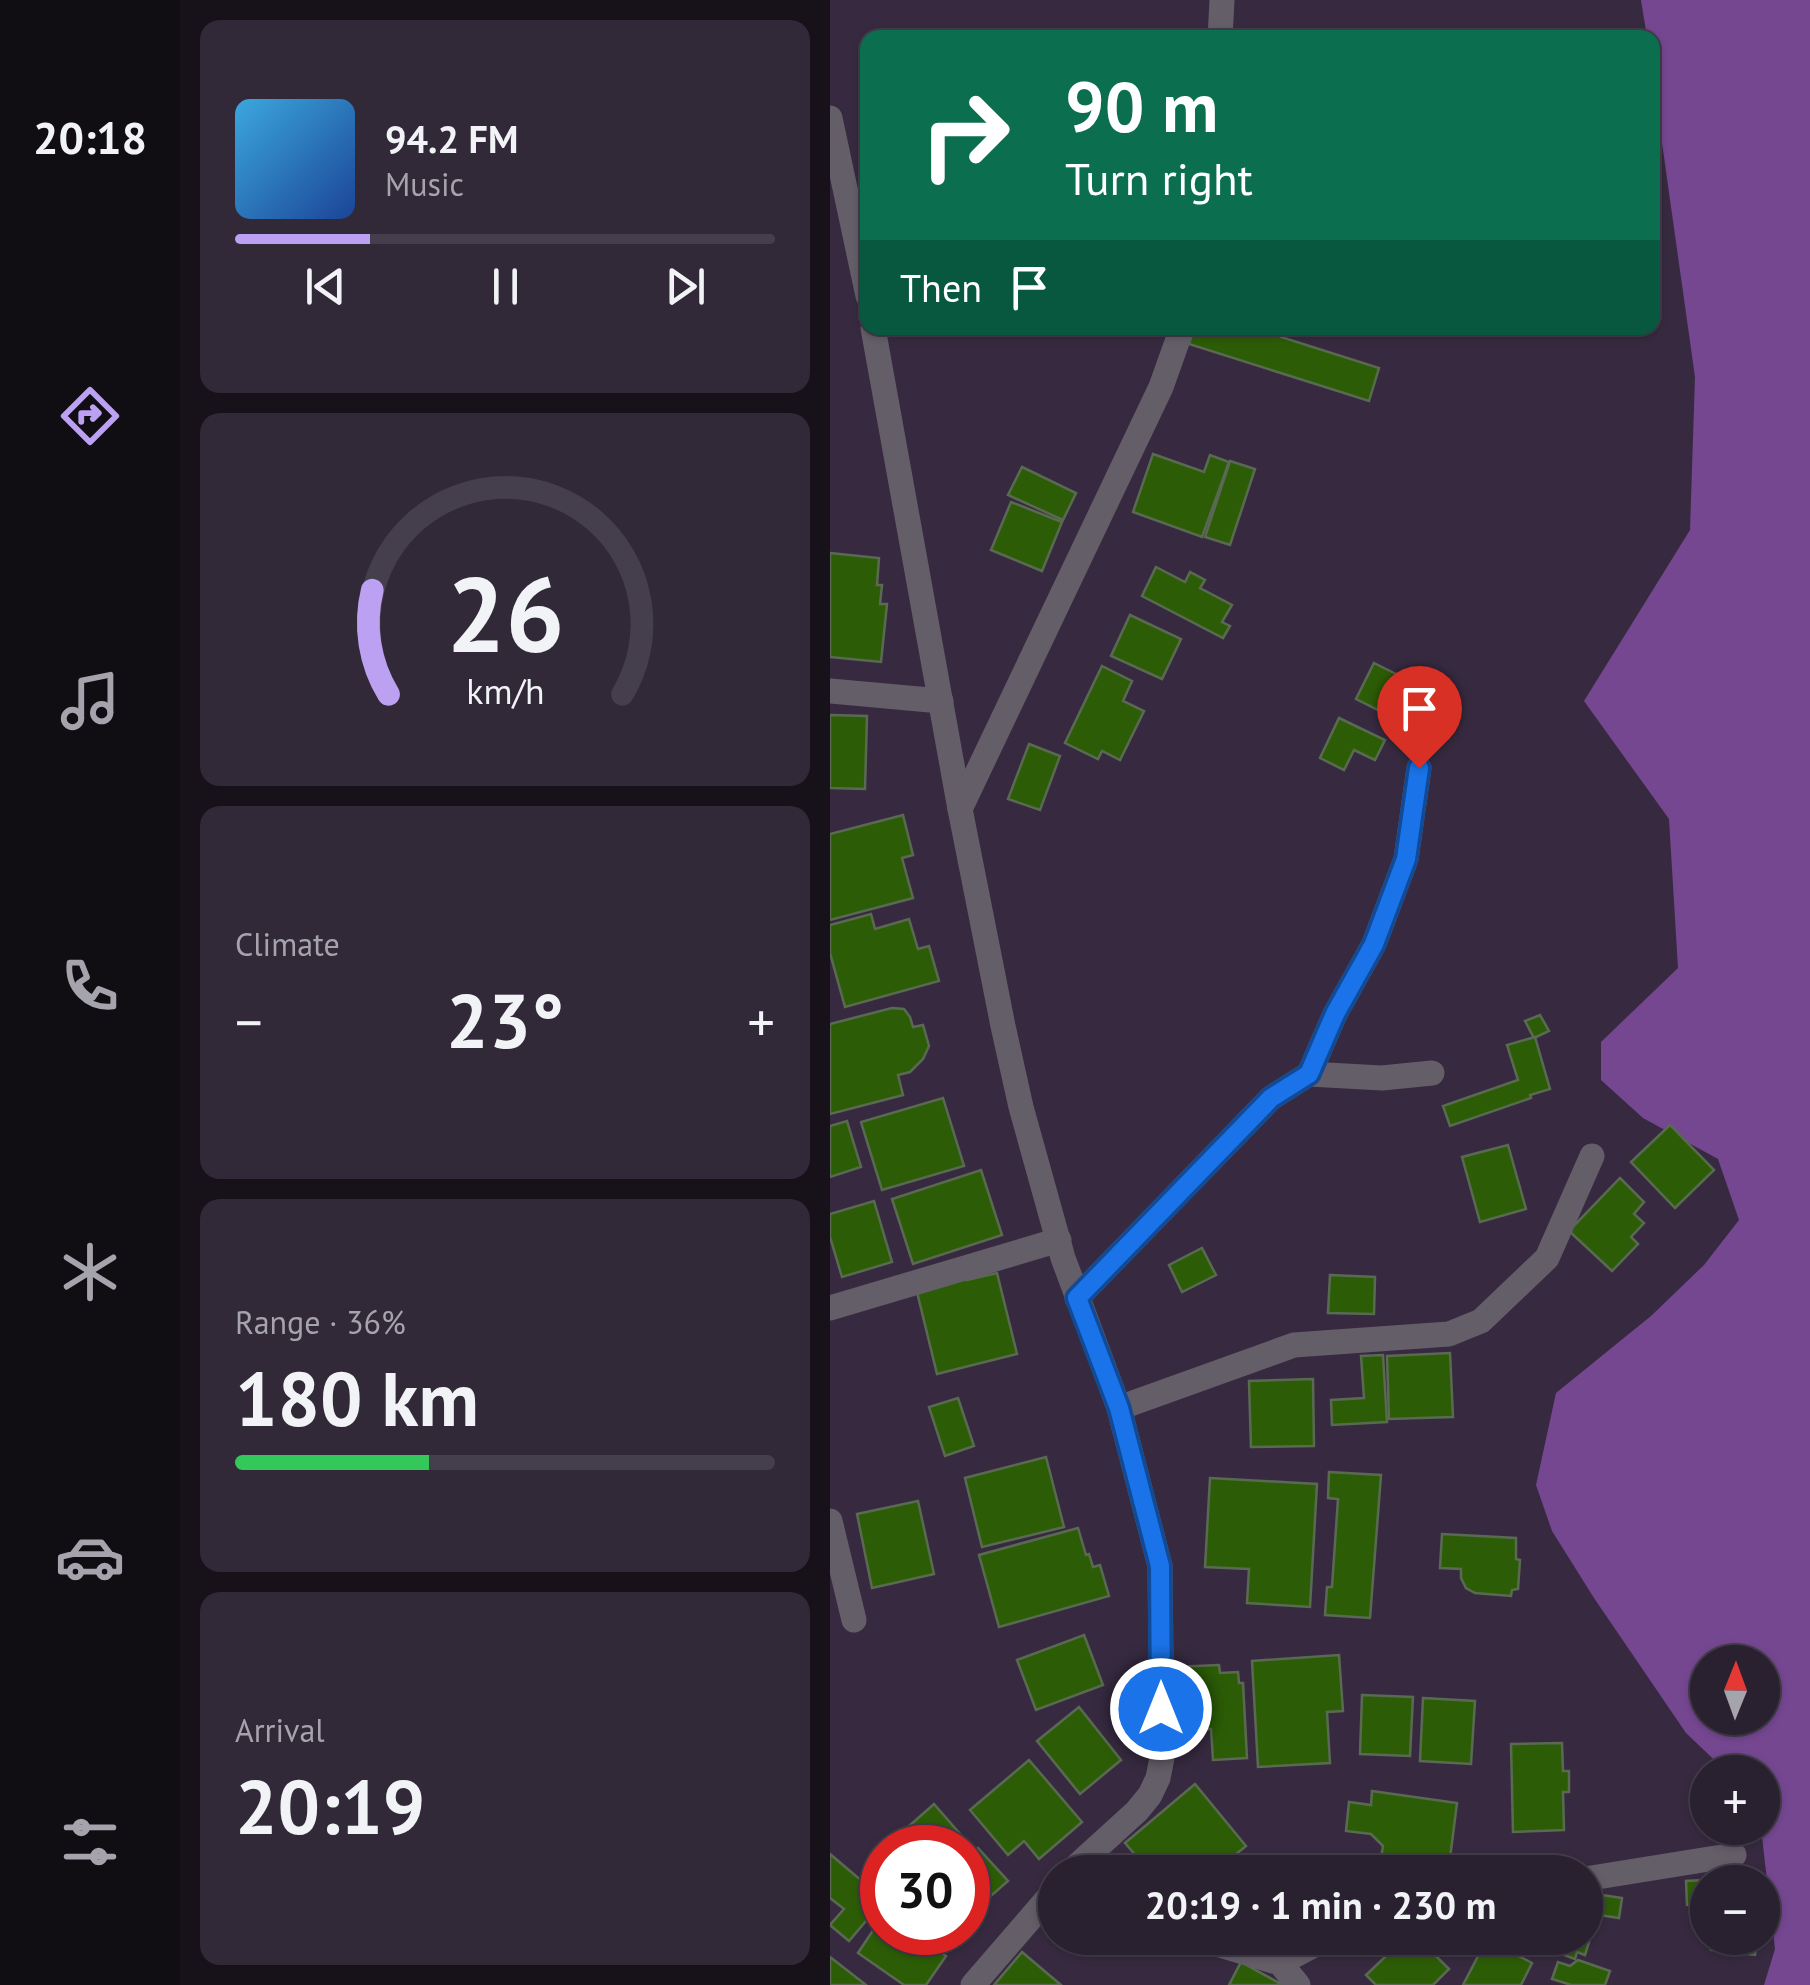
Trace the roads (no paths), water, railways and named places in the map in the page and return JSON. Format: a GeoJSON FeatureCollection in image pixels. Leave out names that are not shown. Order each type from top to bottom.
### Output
{"type":"FeatureCollection","features":[{"type":"Feature","properties":{"kind":"street"},"geometry":{"type":"LineString","coordinates":[[1220,30],[1222,0]]}},
{"type":"Feature","properties":{"kind":"street"},"geometry":{"type":"LineString","coordinates":[[830,118],[860,259]]}},
{"type":"Feature","properties":{"kind":"street"},"geometry":{"type":"LineString","coordinates":[[874,335],[960,808],[1021,1107],[1077,1298],[1119,1408],[1160,1566],[1162,1758],[1158,1778],[1137,1811],[1089,1855]]}},
{"type":"Feature","properties":{"kind":"street"},"geometry":{"type":"LineString","coordinates":[[960,808],[1162,387],[1180,335]]}},
{"type":"Feature","properties":{"kind":"street"},"geometry":{"type":"LineString","coordinates":[[830,691],[941,701]]}},
{"type":"Feature","properties":{"kind":"street"},"geometry":{"type":"LineString","coordinates":[[1077,1298],[1271,1098],[1309,1074],[1335,1014],[1374,944],[1406,859],[1419,768]]}},
{"type":"Feature","properties":{"kind":"street"},"geometry":{"type":"LineString","coordinates":[[1309,1074],[1382,1078],[1432,1074]]}},
{"type":"Feature","properties":{"kind":"street"},"geometry":{"type":"LineString","coordinates":[[1119,1408],[1294,1345],[1449,1334],[1481,1321],[1546,1258],[1592,1156]]}},
{"type":"Feature","properties":{"kind":"street"},"geometry":{"type":"LineString","coordinates":[[830,1308],[1059,1240]]}},
{"type":"Feature","properties":{"kind":"street"},"geometry":{"type":"LineString","coordinates":[[830,1521],[854,1620]]}},
{"type":"Feature","properties":{"kind":"street"},"geometry":{"type":"LineString","coordinates":[[1603,1876],[1734,1855]]}},
{"type":"Feature","properties":{"kind":"street"},"geometry":{"type":"LineString","coordinates":[[973,1985],[1038,1910]]}},
{"type":"Feature","properties":{"kind":"street"},"geometry":{"type":"LineString","coordinates":[[1254,1955],[1280,1963],[1298,1985]]}},
{"type":"Feature","properties":{"kind":"street"},"geometry":{"type":"LineString","coordinates":[[1280,1963],[1295,1955]]}}]}
